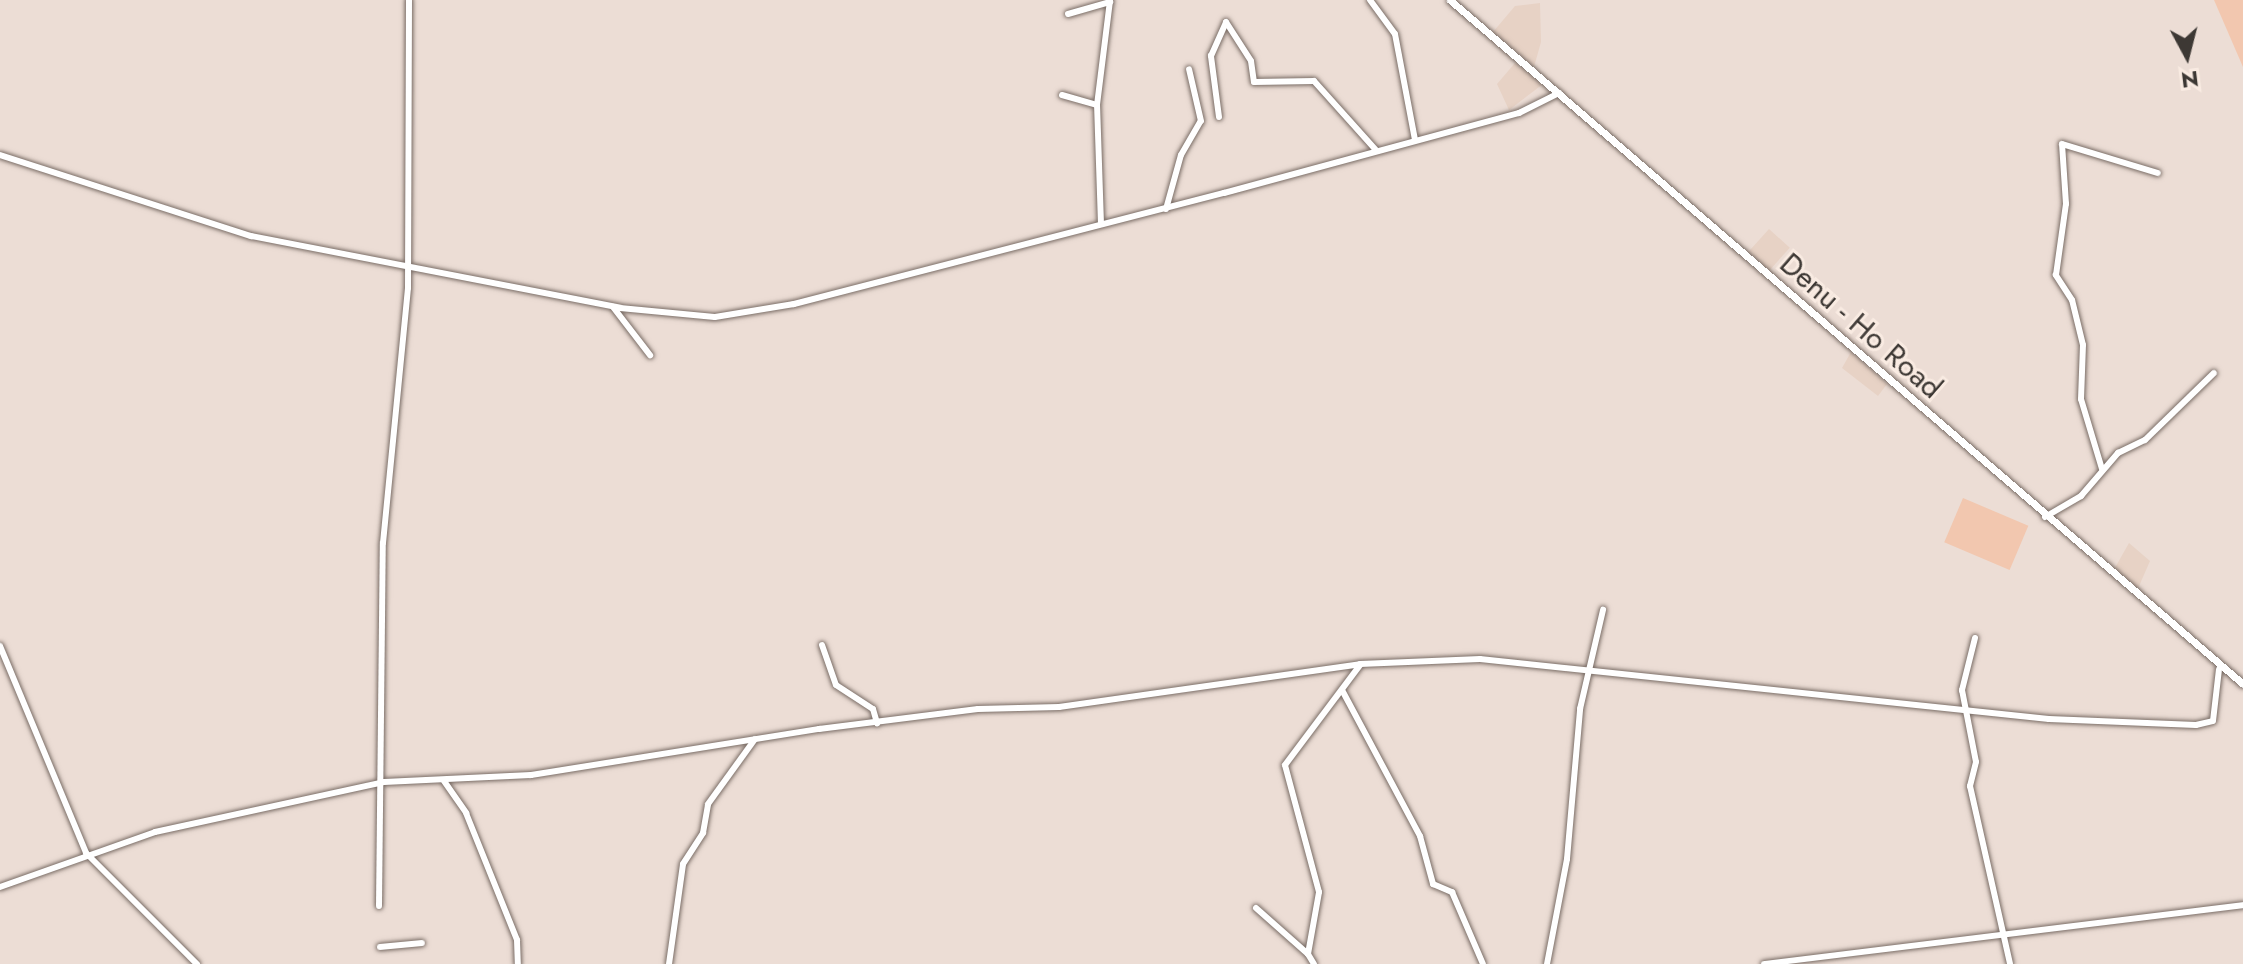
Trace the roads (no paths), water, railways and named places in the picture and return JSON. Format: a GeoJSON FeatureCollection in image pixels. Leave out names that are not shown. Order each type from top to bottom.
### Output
{"type":"FeatureCollection","features":[{"type":"Feature","properties":{"kind":"main road","name":"Denu - Ho Road"},"geometry":{"type":"LineString","coordinates":[[1450,0],[2219,669],[2243,684]]}},
{"type":"Feature","properties":{"kind":"street"},"geometry":{"type":"LineString","coordinates":[[379,906],[383,543],[408,267],[409,0]]}},
{"type":"Feature","properties":{"kind":"street"},"geometry":{"type":"LineString","coordinates":[[1370,0],[1398,42],[1415,140]]}},
{"type":"Feature","properties":{"kind":"street"},"geometry":{"type":"LineString","coordinates":[[1462,11],[1464,0]]}},
{"type":"Feature","properties":{"kind":"street"},"geometry":{"type":"LineString","coordinates":[[1068,14],[1110,1],[1097,105],[1101,224]]}},
{"type":"Feature","properties":{"kind":"street"},"geometry":{"type":"LineString","coordinates":[[1219,117],[1211,56],[1226,22],[1251,61],[1254,82],[1314,81],[1376,150]]}},
{"type":"Feature","properties":{"kind":"street"},"geometry":{"type":"LineString","coordinates":[[1166,209],[1181,155],[1201,121],[1189,69]]}},
{"type":"Feature","properties":{"kind":"street"},"geometry":{"type":"LineString","coordinates":[[0,155],[222,229],[612,307],[691,317],[752,313],[1166,209],[1519,113],[1559,93]]}},
{"type":"Feature","properties":{"kind":"street"},"geometry":{"type":"LineString","coordinates":[[1062,95],[1097,105]]}},
{"type":"Feature","properties":{"kind":"street"},"geometry":{"type":"LineString","coordinates":[[2102,469],[2081,399],[2083,345],[2072,300],[2056,275],[2066,204],[2062,144],[2158,173]]}},
{"type":"Feature","properties":{"kind":"street"},"geometry":{"type":"LineString","coordinates":[[612,307],[650,355]]}},
{"type":"Feature","properties":{"kind":"street"},"geometry":{"type":"LineString","coordinates":[[2045,517],[2081,496],[2102,469],[2145,440],[2214,373]]}},
{"type":"Feature","properties":{"kind":"street"},"geometry":{"type":"LineString","coordinates":[[1547,964],[1589,673],[1603,610]]}},
{"type":"Feature","properties":{"kind":"street"},"geometry":{"type":"LineString","coordinates":[[1975,638],[1966,705],[1976,762],[1973,807],[2010,964]]}},
{"type":"Feature","properties":{"kind":"street"},"geometry":{"type":"LineString","coordinates":[[822,645],[836,685],[873,709],[877,723]]}},
{"type":"Feature","properties":{"kind":"street"},"geometry":{"type":"LineString","coordinates":[[0,646],[86,853],[197,964]]}},
{"type":"Feature","properties":{"kind":"street"},"geometry":{"type":"LineString","coordinates":[[0,887],[86,853],[379,783],[444,781],[577,769],[755,739],[877,723],[1059,707],[1360,664],[1480,659],[1589,673],[1966,705],[2049,719],[2207,725],[2216,712],[2219,669]]}},
{"type":"Feature","properties":{"kind":"street"},"geometry":{"type":"LineString","coordinates":[[1308,954],[1319,892],[1285,765],[1360,664]]}},
{"type":"Feature","properties":{"kind":"street"},"geometry":{"type":"LineString","coordinates":[[1341,689],[1352,721],[1420,836],[1433,884],[1452,892],[1483,964]]}},
{"type":"Feature","properties":{"kind":"street"},"geometry":{"type":"LineString","coordinates":[[669,964],[683,864],[703,833],[708,804],[755,739]]}},
{"type":"Feature","properties":{"kind":"street"},"geometry":{"type":"LineString","coordinates":[[444,781],[466,813],[517,940],[518,964]]}},
{"type":"Feature","properties":{"kind":"street"},"geometry":{"type":"LineString","coordinates":[[1764,964],[2243,905]]}},
{"type":"Feature","properties":{"kind":"street"},"geometry":{"type":"LineString","coordinates":[[1256,908],[1308,954],[1314,964]]}},
{"type":"Feature","properties":{"kind":"street"},"geometry":{"type":"LineString","coordinates":[[380,947],[422,943]]}}]}
